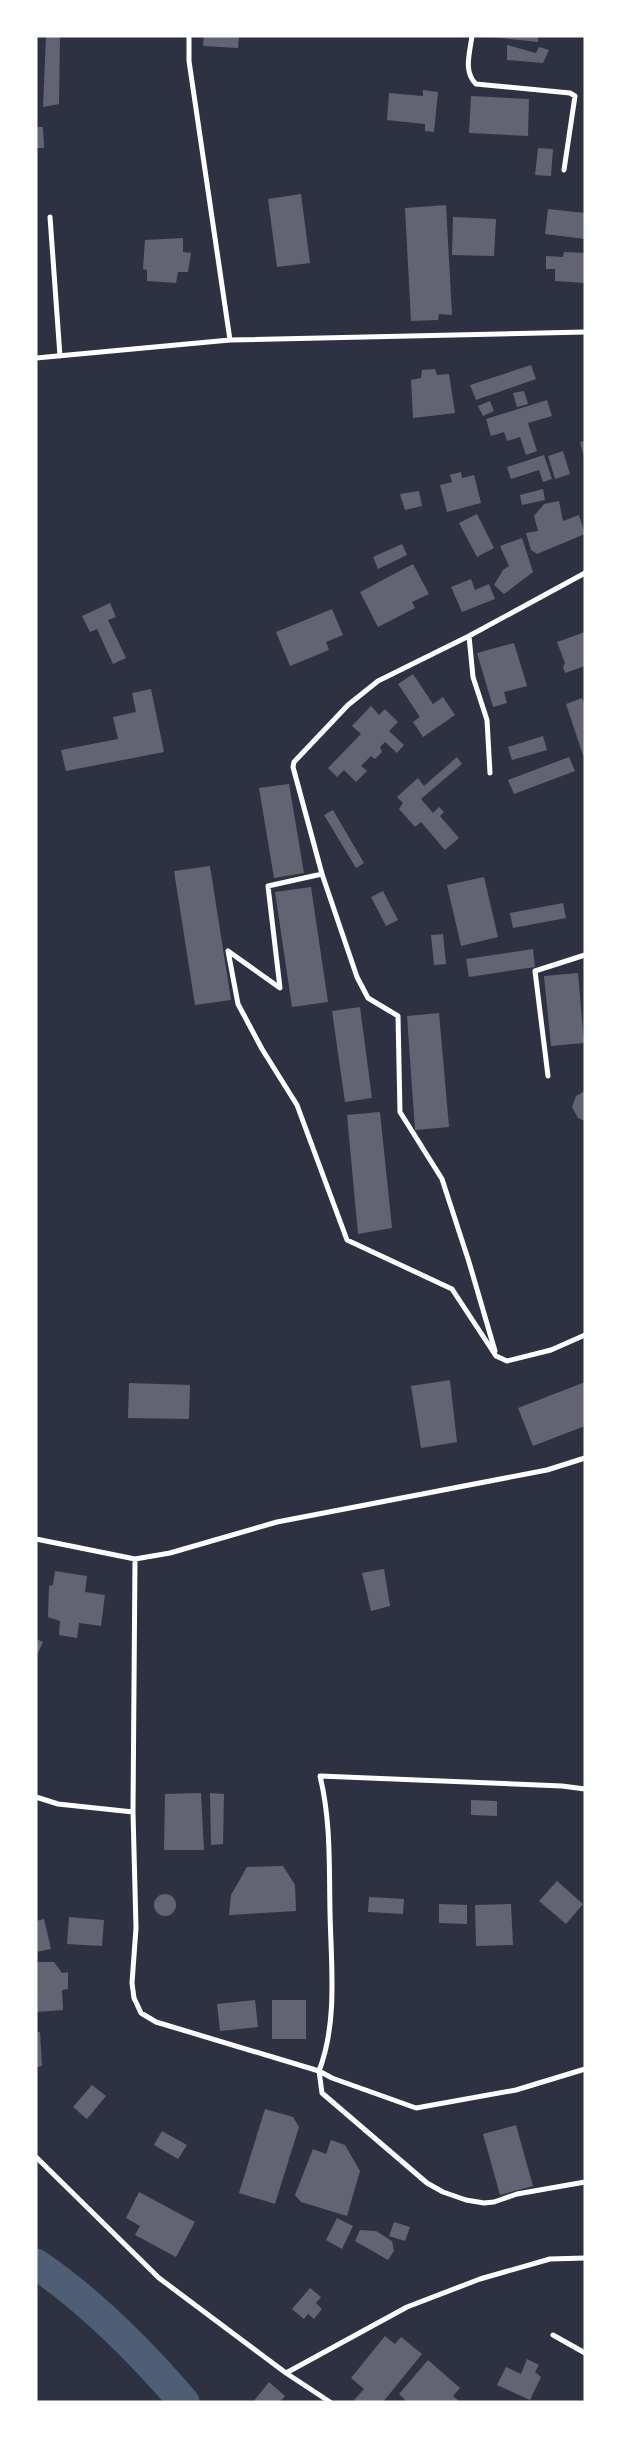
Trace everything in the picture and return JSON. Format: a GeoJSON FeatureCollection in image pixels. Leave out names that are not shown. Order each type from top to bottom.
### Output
{"type":"FeatureCollection","features":[{"type":"Feature","properties":{"kind":"street"},"geometry":{"type":"LineString","coordinates":[[189,36],[189,61],[230,340]]}},
{"type":"Feature","properties":{"kind":"street"},"geometry":{"type":"LineString","coordinates":[[472,36],[469,74],[476,84],[570,93],[575,96],[564,170]]}},
{"type":"Feature","properties":{"kind":"street"},"geometry":{"type":"LineString","coordinates":[[50,217],[60,356]]}},
{"type":"Feature","properties":{"kind":"street"},"geometry":{"type":"LineString","coordinates":[[36,358],[230,340],[585,332]]}},
{"type":"Feature","properties":{"kind":"street"},"geometry":{"type":"LineString","coordinates":[[496,1356],[469,1262],[442,1179],[400,1112],[398,1016],[368,998],[357,977],[322,874],[293,772],[294,762],[363,691],[585,573]]}},
{"type":"Feature","properties":{"kind":"street"},"geometry":{"type":"LineString","coordinates":[[469,636],[473,677],[487,720],[490,773]]}},
{"type":"Feature","properties":{"kind":"street"},"geometry":{"type":"LineString","coordinates":[[322,874],[268,886],[280,988],[228,951],[238,1004],[262,1049],[297,1105],[347,1240],[452,1289],[496,1356],[507,1362],[521,1359],[585,1336]]}},
{"type":"Feature","properties":{"kind":"street"},"geometry":{"type":"LineString","coordinates":[[548,1076],[535,971],[585,955]]}},
{"type":"Feature","properties":{"kind":"street"},"geometry":{"type":"LineString","coordinates":[[36,1539],[135,1559],[170,1553],[278,1522],[547,1470],[585,1458]]}},
{"type":"Feature","properties":{"kind":"street"},"geometry":{"type":"LineString","coordinates":[[135,1559],[133,1812],[136,1928],[132,1983],[134,1998],[141,2013],[156,2022],[319,2071],[332,2078],[416,2108],[516,2090],[585,2069]]}},
{"type":"Feature","properties":{"kind":"street"},"geometry":{"type":"LineString","coordinates":[[585,1790],[543,1785],[320,1776],[328,1807],[332,1993],[325,2056],[319,2071],[322,2093],[427,2184],[442,2192],[466,2200],[494,2202],[517,2194],[585,2182]]}},
{"type":"Feature","properties":{"kind":"street"},"geometry":{"type":"LineString","coordinates":[[36,1797],[58,1804],[133,1812]]}},
{"type":"Feature","properties":{"kind":"street"},"geometry":{"type":"LineString","coordinates":[[36,2157],[159,2278],[286,2373],[330,2402]]}},
{"type":"Feature","properties":{"kind":"street"},"geometry":{"type":"LineString","coordinates":[[286,2373],[407,2307],[480,2279],[550,2259],[585,2258]]}},
{"type":"Feature","properties":{"kind":"street"},"geometry":{"type":"LineString","coordinates":[[553,2335],[585,2353]]}},
{"type":"Feature","properties":{"kind":"building"},"geometry":{"type":"Polygon","coordinates":[[[46,36],[60,36],[59,104],[43,107],[46,36]]]}},
{"type":"Feature","properties":{"kind":"building"},"geometry":{"type":"Polygon","coordinates":[[[204,36],[239,36],[238,48],[203,46],[204,36]]]}},
{"type":"Feature","properties":{"kind":"building"},"geometry":{"type":"Polygon","coordinates":[[[484,36],[538,36],[538,42],[484,36]]]}},
{"type":"Feature","properties":{"kind":"building"},"geometry":{"type":"Polygon","coordinates":[[[507,45],[536,53],[539,47],[549,50],[543,63],[507,60],[507,45]]]}},
{"type":"Feature","properties":{"kind":"building"},"geometry":{"type":"Polygon","coordinates":[[[423,90],[438,92],[434,132],[425,131],[425,124],[387,120],[389,93],[423,96],[423,90]]]}},
{"type":"Feature","properties":{"kind":"building"},"geometry":{"type":"Polygon","coordinates":[[[471,96],[529,99],[528,136],[469,133],[471,96]]]}},
{"type":"Feature","properties":{"kind":"building"},"geometry":{"type":"Polygon","coordinates":[[[36,127],[43,127],[44,148],[36,148],[36,127]]]}},
{"type":"Feature","properties":{"kind":"building"},"geometry":{"type":"Polygon","coordinates":[[[538,148],[553,149],[551,176],[535,175],[538,148]]]}},
{"type":"Feature","properties":{"kind":"building"},"geometry":{"type":"Polygon","coordinates":[[[301,194],[310,263],[277,267],[268,199],[301,194]]]}},
{"type":"Feature","properties":{"kind":"building"},"geometry":{"type":"Polygon","coordinates":[[[446,205],[452,315],[439,314],[438,320],[411,321],[405,208],[446,205]]]}},
{"type":"Feature","properties":{"kind":"building"},"geometry":{"type":"Polygon","coordinates":[[[548,209],[585,213],[585,239],[545,234],[548,209]]]}},
{"type":"Feature","properties":{"kind":"building"},"geometry":{"type":"Polygon","coordinates":[[[453,217],[496,219],[494,256],[452,255],[453,217]]]}},
{"type":"Feature","properties":{"kind":"building"},"geometry":{"type":"Polygon","coordinates":[[[183,238],[183,252],[191,253],[188,272],[178,272],[176,283],[147,281],[147,270],[143,269],[145,240],[183,238]]]}},
{"type":"Feature","properties":{"kind":"building"},"geometry":{"type":"Polygon","coordinates":[[[564,252],[585,253],[585,283],[555,281],[555,269],[546,269],[546,256],[563,257],[564,252]]]}},
{"type":"Feature","properties":{"kind":"building"},"geometry":{"type":"Polygon","coordinates":[[[531,365],[536,379],[476,400],[470,385],[531,365]]]}},
{"type":"Feature","properties":{"kind":"building"},"geometry":{"type":"Polygon","coordinates":[[[435,369],[437,375],[449,374],[455,413],[413,418],[411,380],[421,378],[422,370],[435,369]]]}},
{"type":"Feature","properties":{"kind":"building"},"geometry":{"type":"Polygon","coordinates":[[[524,391],[528,404],[517,407],[513,393],[524,391]]]}},
{"type":"Feature","properties":{"kind":"building"},"geometry":{"type":"Polygon","coordinates":[[[547,400],[552,416],[528,423],[537,451],[526,455],[520,437],[507,441],[504,432],[491,436],[486,419],[547,400]]]}},
{"type":"Feature","properties":{"kind":"building"},"geometry":{"type":"Polygon","coordinates":[[[490,401],[494,411],[483,416],[478,406],[490,401]]]}},
{"type":"Feature","properties":{"kind":"building"},"geometry":{"type":"Polygon","coordinates":[[[585,441],[585,457],[584,457],[580,442],[585,441]]]}},
{"type":"Feature","properties":{"kind":"building"},"geometry":{"type":"Polygon","coordinates":[[[563,451],[570,474],[555,479],[548,456],[563,451]]]}},
{"type":"Feature","properties":{"kind":"building"},"geometry":{"type":"Polygon","coordinates":[[[544,455],[552,479],[543,482],[539,470],[511,479],[507,467],[544,455]]]}},
{"type":"Feature","properties":{"kind":"building"},"geometry":{"type":"Polygon","coordinates":[[[461,472],[462,478],[474,475],[481,503],[447,512],[440,485],[452,482],[450,475],[461,472]]]}},
{"type":"Feature","properties":{"kind":"building"},"geometry":{"type":"Polygon","coordinates":[[[543,489],[545,500],[522,505],[520,495],[543,489]]]}},
{"type":"Feature","properties":{"kind":"building"},"geometry":{"type":"Polygon","coordinates":[[[419,491],[422,506],[405,510],[400,494],[419,491]]]}},
{"type":"Feature","properties":{"kind":"building"},"geometry":{"type":"Polygon","coordinates":[[[559,501],[563,521],[579,515],[585,534],[537,554],[531,550],[526,533],[538,531],[534,516],[544,504],[559,501]]]}},
{"type":"Feature","properties":{"kind":"building"},"geometry":{"type":"Polygon","coordinates":[[[477,514],[494,548],[477,557],[459,523],[477,514]]]}},
{"type":"Feature","properties":{"kind":"building"},"geometry":{"type":"Polygon","coordinates":[[[522,538],[533,572],[504,594],[494,585],[503,570],[509,566],[500,546],[522,538]]]}},
{"type":"Feature","properties":{"kind":"building"},"geometry":{"type":"Polygon","coordinates":[[[402,544],[407,555],[378,569],[373,557],[402,544]]]}},
{"type":"Feature","properties":{"kind":"building"},"geometry":{"type":"Polygon","coordinates":[[[413,564],[429,594],[412,602],[415,608],[378,627],[360,592],[413,564]]]}},
{"type":"Feature","properties":{"kind":"building"},"geometry":{"type":"Polygon","coordinates":[[[471,579],[475,590],[489,584],[495,599],[462,612],[451,587],[471,579]]]}},
{"type":"Feature","properties":{"kind":"building"},"geometry":{"type":"Polygon","coordinates":[[[110,603],[116,617],[108,620],[126,658],[113,664],[97,629],[90,632],[82,616],[110,603]]]}},
{"type":"Feature","properties":{"kind":"building"},"geometry":{"type":"Polygon","coordinates":[[[332,609],[343,635],[326,642],[329,650],[290,666],[276,632],[332,609]]]}},
{"type":"Feature","properties":{"kind":"building"},"geometry":{"type":"Polygon","coordinates":[[[585,632],[585,666],[565,673],[563,667],[565,663],[557,642],[585,632]]]}},
{"type":"Feature","properties":{"kind":"building"},"geometry":{"type":"Polygon","coordinates":[[[514,643],[527,686],[504,692],[507,703],[493,707],[477,653],[514,643]]]}},
{"type":"Feature","properties":{"kind":"building"},"geometry":{"type":"Polygon","coordinates":[[[413,674],[433,704],[443,697],[455,715],[423,737],[413,722],[420,717],[398,684],[413,674]]]}},
{"type":"Feature","properties":{"kind":"building"},"geometry":{"type":"Polygon","coordinates":[[[151,689],[164,752],[66,771],[61,750],[118,739],[113,717],[136,712],[132,693],[151,689]]]}},
{"type":"Feature","properties":{"kind":"building"},"geometry":{"type":"Polygon","coordinates":[[[582,698],[585,705],[584,758],[566,704],[582,698]]]}},
{"type":"Feature","properties":{"kind":"building"},"geometry":{"type":"Polygon","coordinates":[[[371,706],[379,715],[385,709],[398,722],[389,731],[404,745],[397,753],[385,742],[380,747],[382,752],[375,759],[371,756],[361,766],[367,771],[356,782],[344,770],[337,777],[328,768],[361,734],[352,726],[371,706]]]}},
{"type":"Feature","properties":{"kind":"building"},"geometry":{"type":"Polygon","coordinates":[[[543,736],[547,750],[512,760],[508,747],[543,736]]]}},
{"type":"Feature","properties":{"kind":"building"},"geometry":{"type":"Polygon","coordinates":[[[457,757],[462,764],[421,799],[433,813],[439,807],[444,812],[440,816],[459,838],[445,850],[421,822],[415,827],[399,809],[403,803],[397,797],[418,778],[424,786],[457,757]]]}},
{"type":"Feature","properties":{"kind":"building"},"geometry":{"type":"Polygon","coordinates":[[[569,757],[575,771],[514,794],[508,780],[569,757]]]}},
{"type":"Feature","properties":{"kind":"building"},"geometry":{"type":"Polygon","coordinates":[[[289,784],[304,873],[274,878],[259,788],[289,784]]]}},
{"type":"Feature","properties":{"kind":"building"},"geometry":{"type":"Polygon","coordinates":[[[333,810],[364,863],[356,868],[324,815],[333,810]]]}},
{"type":"Feature","properties":{"kind":"building"},"geometry":{"type":"Polygon","coordinates":[[[210,866],[231,1000],[195,1005],[174,871],[210,866]]]}},
{"type":"Feature","properties":{"kind":"building"},"geometry":{"type":"Polygon","coordinates":[[[484,877],[498,937],[461,946],[447,885],[484,877]]]}},
{"type":"Feature","properties":{"kind":"building"},"geometry":{"type":"Polygon","coordinates":[[[311,887],[328,1002],[292,1007],[275,892],[311,887]]]}},
{"type":"Feature","properties":{"kind":"building"},"geometry":{"type":"Polygon","coordinates":[[[383,891],[398,920],[386,926],[371,897],[383,891]]]}},
{"type":"Feature","properties":{"kind":"building"},"geometry":{"type":"Polygon","coordinates":[[[563,903],[566,918],[513,928],[510,913],[563,903]]]}},
{"type":"Feature","properties":{"kind":"building"},"geometry":{"type":"Polygon","coordinates":[[[443,934],[446,964],[434,965],[431,935],[443,934]]]}},
{"type":"Feature","properties":{"kind":"building"},"geometry":{"type":"Polygon","coordinates":[[[533,949],[535,967],[469,977],[466,959],[533,949]]]}},
{"type":"Feature","properties":{"kind":"building"},"geometry":{"type":"Polygon","coordinates":[[[578,973],[584,1043],[551,1046],[544,976],[578,973]]]}},
{"type":"Feature","properties":{"kind":"building"},"geometry":{"type":"Polygon","coordinates":[[[360,1007],[372,1098],[345,1102],[332,1011],[360,1007]]]}},
{"type":"Feature","properties":{"kind":"building"},"geometry":{"type":"Polygon","coordinates":[[[439,1013],[449,1127],[415,1130],[407,1016],[439,1013]]]}},
{"type":"Feature","properties":{"kind":"building"},"geometry":{"type":"Polygon","coordinates":[[[585,1091],[585,1121],[578,1118],[572,1107],[576,1096],[585,1091]]]}},
{"type":"Feature","properties":{"kind":"building"},"geometry":{"type":"Polygon","coordinates":[[[380,1112],[392,1228],[358,1234],[347,1115],[380,1112]]]}},
{"type":"Feature","properties":{"kind":"building"},"geometry":{"type":"Polygon","coordinates":[[[450,1380],[457,1442],[421,1448],[411,1386],[450,1380]]]}},
{"type":"Feature","properties":{"kind":"building"},"geometry":{"type":"Polygon","coordinates":[[[585,1382],[585,1426],[533,1446],[518,1408],[585,1382]]]}},
{"type":"Feature","properties":{"kind":"building"},"geometry":{"type":"Polygon","coordinates":[[[129,1383],[190,1385],[189,1419],[128,1418],[129,1383]]]}},
{"type":"Feature","properties":{"kind":"building"},"geometry":{"type":"Polygon","coordinates":[[[384,1569],[390,1606],[371,1611],[362,1573],[384,1569]]]}},
{"type":"Feature","properties":{"kind":"building"},"geometry":{"type":"Polygon","coordinates":[[[55,1571],[87,1576],[85,1592],[105,1595],[101,1626],[79,1623],[77,1638],[59,1635],[60,1621],[48,1617],[49,1586],[53,1585],[55,1571]]]}},
{"type":"Feature","properties":{"kind":"building"},"geometry":{"type":"Polygon","coordinates":[[[36,1639],[43,1642],[36,1657],[36,1639]]]}},
{"type":"Feature","properties":{"kind":"building"},"geometry":{"type":"Polygon","coordinates":[[[201,1793],[204,1850],[164,1850],[165,1794],[201,1793]]]}},
{"type":"Feature","properties":{"kind":"building"},"geometry":{"type":"Polygon","coordinates":[[[210,1793],[224,1794],[223,1844],[211,1845],[210,1793]]]}},
{"type":"Feature","properties":{"kind":"building"},"geometry":{"type":"Polygon","coordinates":[[[471,1800],[497,1801],[497,1816],[471,1815],[471,1800]]]}},
{"type":"Feature","properties":{"kind":"building"},"geometry":{"type":"Polygon","coordinates":[[[283,1866],[295,1885],[296,1911],[229,1915],[231,1895],[247,1867],[283,1866]]]}},
{"type":"Feature","properties":{"kind":"building"},"geometry":{"type":"Polygon","coordinates":[[[557,1881],[583,1904],[566,1924],[539,1901],[557,1881]]]}},
{"type":"Feature","properties":{"kind":"building"},"geometry":{"type":"Polygon","coordinates":[[[165,1894],[173,1897],[176,1905],[173,1913],[165,1916],[157,1913],[154,1905],[157,1897],[165,1894]]]}},
{"type":"Feature","properties":{"kind":"building"},"geometry":{"type":"Polygon","coordinates":[[[369,1897],[404,1899],[403,1914],[368,1912],[369,1897]]]}},
{"type":"Feature","properties":{"kind":"building"},"geometry":{"type":"Polygon","coordinates":[[[439,1904],[467,1905],[467,1924],[439,1923],[439,1904]]]}},
{"type":"Feature","properties":{"kind":"building"},"geometry":{"type":"Polygon","coordinates":[[[511,1904],[513,1945],[476,1946],[475,1905],[511,1904]]]}},
{"type":"Feature","properties":{"kind":"building"},"geometry":{"type":"Polygon","coordinates":[[[69,1917],[104,1920],[102,1946],[67,1944],[69,1917]]]}},
{"type":"Feature","properties":{"kind":"building"},"geometry":{"type":"Polygon","coordinates":[[[44,1919],[51,1949],[36,1952],[36,1921],[44,1919]]]}},
{"type":"Feature","properties":{"kind":"building"},"geometry":{"type":"Polygon","coordinates":[[[36,1962],[54,1962],[62,1973],[68,1972],[68,1989],[62,1990],[63,2010],[36,2012],[36,1962]]]}},
{"type":"Feature","properties":{"kind":"building"},"geometry":{"type":"Polygon","coordinates":[[[255,2000],[258,2027],[220,2031],[217,2004],[255,2000]]]}},
{"type":"Feature","properties":{"kind":"building"},"geometry":{"type":"Polygon","coordinates":[[[272,2000],[306,2000],[306,2039],[272,2039],[272,2000]]]}},
{"type":"Feature","properties":{"kind":"building"},"geometry":{"type":"Polygon","coordinates":[[[36,2032],[40,2032],[42,2066],[36,2067],[36,2032]]]}},
{"type":"Feature","properties":{"kind":"building"},"geometry":{"type":"Polygon","coordinates":[[[92,2085],[106,2096],[87,2119],[73,2107],[92,2085]]]}},
{"type":"Feature","properties":{"kind":"building"},"geometry":{"type":"Polygon","coordinates":[[[265,2109],[293,2117],[299,2127],[275,2204],[239,2193],[265,2109]]]}},
{"type":"Feature","properties":{"kind":"building"},"geometry":{"type":"Polygon","coordinates":[[[516,2125],[533,2186],[500,2195],[483,2134],[516,2125]]]}},
{"type":"Feature","properties":{"kind":"building"},"geometry":{"type":"Polygon","coordinates":[[[162,2131],[187,2145],[178,2159],[154,2145],[162,2131]]]}},
{"type":"Feature","properties":{"kind":"building"},"geometry":{"type":"Polygon","coordinates":[[[331,2140],[345,2145],[360,2171],[347,2216],[301,2202],[295,2195],[313,2149],[326,2154],[331,2140]]]}},
{"type":"Feature","properties":{"kind":"building"},"geometry":{"type":"Polygon","coordinates":[[[139,2192],[195,2222],[176,2257],[135,2235],[140,2226],[126,2218],[139,2192]]]}},
{"type":"Feature","properties":{"kind":"building"},"geometry":{"type":"Polygon","coordinates":[[[337,2218],[353,2226],[342,2249],[326,2240],[337,2218]]]}},
{"type":"Feature","properties":{"kind":"building"},"geometry":{"type":"Polygon","coordinates":[[[394,2222],[410,2227],[405,2241],[389,2236],[394,2222]]]}},
{"type":"Feature","properties":{"kind":"building"},"geometry":{"type":"Polygon","coordinates":[[[360,2230],[376,2231],[392,2241],[394,2251],[388,2260],[355,2241],[360,2230]]]}},
{"type":"Feature","properties":{"kind":"building"},"geometry":{"type":"Polygon","coordinates":[[[310,2288],[321,2297],[316,2303],[322,2309],[314,2319],[308,2314],[304,2319],[292,2309],[310,2288]]]}},
{"type":"Feature","properties":{"kind":"building"},"geometry":{"type":"Polygon","coordinates":[[[385,2336],[395,2344],[401,2337],[422,2354],[383,2402],[356,2402],[354,2400],[364,2389],[351,2378],[385,2336]]]}},
{"type":"Feature","properties":{"kind":"building"},"geometry":{"type":"Polygon","coordinates":[[[527,2359],[539,2365],[535,2372],[541,2377],[530,2400],[497,2385],[506,2367],[521,2374],[527,2359]]]}},
{"type":"Feature","properties":{"kind":"building"},"geometry":{"type":"Polygon","coordinates":[[[428,2360],[460,2388],[453,2396],[460,2402],[407,2402],[399,2394],[428,2360]]]}},
{"type":"Feature","properties":{"kind":"building"},"geometry":{"type":"Polygon","coordinates":[[[269,2382],[285,2396],[280,2402],[253,2402],[269,2382]]]}},
{"type":"Feature","properties":{"kind":"waterway"},"geometry":{"type":"LineString","coordinates":[[36,2264],[77,2294],[96,2311],[150,2364],[184,2402]]}}]}
